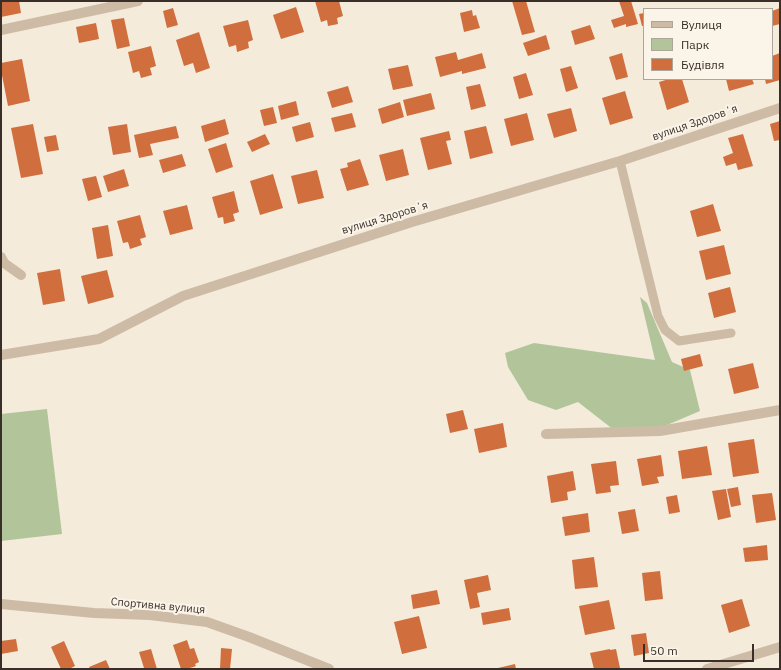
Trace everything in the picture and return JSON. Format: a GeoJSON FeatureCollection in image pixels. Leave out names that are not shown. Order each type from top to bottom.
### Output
{"type":"FeatureCollection","features":[{"type":"Feature","properties":{"kind":"street"},"geometry":{"type":"LineString","coordinates":[[1,30],[138,1]]}},
{"type":"Feature","properties":{"kind":"street","name":"вулиця Здоровʼя"},"geometry":{"type":"LineString","coordinates":[[1,355],[99,339],[183,296],[412,222],[620,161],[780,108]]}},
{"type":"Feature","properties":{"kind":"street"},"geometry":{"type":"LineString","coordinates":[[1,257],[4,263],[21,275]]}},
{"type":"Feature","properties":{"kind":"street"},"geometry":{"type":"LineString","coordinates":[[546,434],[660,432],[780,410]]}},
{"type":"Feature","properties":{"kind":"street","name":"Спортивна вулиця"},"geometry":{"type":"LineString","coordinates":[[1,604],[207,622],[329,669]]}},
{"type":"Feature","properties":{"kind":"street"},"geometry":{"type":"LineString","coordinates":[[707,669],[780,647]]}},
{"type":"Feature","properties":{"kind":"lane"},"geometry":{"type":"LineString","coordinates":[[620,161],[658,316],[665,330],[679,341],[731,333]]}},
{"type":"Feature","properties":{"kind":"green space"},"geometry":{"type":"Polygon","coordinates":[[[640,297],[647,303],[672,362],[690,370],[700,411],[660,428],[614,430],[578,402],[556,410],[528,400],[508,367],[505,353],[534,343],[655,360],[640,297]]]}},
{"type":"Feature","properties":{"kind":"green space"},"geometry":{"type":"Polygon","coordinates":[[[47,409],[62,534],[1,541],[1,414],[47,409]]]}},
{"type":"Feature","properties":{"kind":"building"},"geometry":{"type":"Polygon","coordinates":[[[1,1],[19,1],[21,13],[1,17],[1,1]]]}},
{"type":"Feature","properties":{"kind":"building"},"geometry":{"type":"Polygon","coordinates":[[[315,1],[339,1],[343,16],[337,18],[338,24],[328,26],[327,20],[321,22],[315,1]]]}},
{"type":"Feature","properties":{"kind":"building"},"geometry":{"type":"Polygon","coordinates":[[[512,1],[526,1],[535,32],[522,35],[512,1]]]}},
{"type":"Feature","properties":{"kind":"building"},"geometry":{"type":"Polygon","coordinates":[[[619,1],[631,1],[638,24],[626,27],[626,24],[614,28],[611,20],[624,16],[619,1]]]}},
{"type":"Feature","properties":{"kind":"building"},"geometry":{"type":"Polygon","coordinates":[[[296,7],[304,32],[281,39],[273,15],[296,7]]]}},
{"type":"Feature","properties":{"kind":"building"},"geometry":{"type":"Polygon","coordinates":[[[173,8],[178,25],[167,28],[163,11],[173,8]]]}},
{"type":"Feature","properties":{"kind":"building"},"geometry":{"type":"Polygon","coordinates":[[[780,8],[780,24],[773,26],[773,11],[780,8]]]}},
{"type":"Feature","properties":{"kind":"building"},"geometry":{"type":"Polygon","coordinates":[[[472,10],[473,16],[476,15],[480,28],[464,32],[460,13],[472,10]]]}},
{"type":"Feature","properties":{"kind":"building"},"geometry":{"type":"Polygon","coordinates":[[[643,13],[643,26],[642,26],[639,14],[643,13]]]}},
{"type":"Feature","properties":{"kind":"building"},"geometry":{"type":"Polygon","coordinates":[[[124,18],[130,46],[117,49],[111,20],[124,18]]]}},
{"type":"Feature","properties":{"kind":"building"},"geometry":{"type":"Polygon","coordinates":[[[248,20],[253,40],[248,42],[249,48],[237,52],[236,45],[229,47],[223,26],[248,20]]]}},
{"type":"Feature","properties":{"kind":"building"},"geometry":{"type":"Polygon","coordinates":[[[96,23],[99,39],[79,43],[76,27],[96,23]]]}},
{"type":"Feature","properties":{"kind":"building"},"geometry":{"type":"Polygon","coordinates":[[[590,25],[595,39],[575,45],[571,31],[590,25]]]}},
{"type":"Feature","properties":{"kind":"building"},"geometry":{"type":"Polygon","coordinates":[[[199,32],[210,68],[196,73],[193,63],[184,66],[176,40],[199,32]]]}},
{"type":"Feature","properties":{"kind":"building"},"geometry":{"type":"Polygon","coordinates":[[[546,35],[550,49],[528,56],[523,43],[546,35]]]}},
{"type":"Feature","properties":{"kind":"building"},"geometry":{"type":"Polygon","coordinates":[[[151,46],[156,66],[150,68],[152,75],[141,78],[139,71],[133,73],[128,52],[151,46]]]}},
{"type":"Feature","properties":{"kind":"building"},"geometry":{"type":"Polygon","coordinates":[[[456,52],[458,60],[482,53],[486,68],[462,74],[462,71],[440,77],[435,57],[456,52]]]}},
{"type":"Feature","properties":{"kind":"building"},"geometry":{"type":"Polygon","coordinates":[[[622,53],[628,77],[616,80],[609,57],[622,53]]]}},
{"type":"Feature","properties":{"kind":"building"},"geometry":{"type":"Polygon","coordinates":[[[780,53],[780,80],[766,84],[765,80],[773,80],[773,56],[780,53]]]}},
{"type":"Feature","properties":{"kind":"building"},"geometry":{"type":"Polygon","coordinates":[[[22,59],[30,101],[8,106],[1,63],[22,59]]]}},
{"type":"Feature","properties":{"kind":"building"},"geometry":{"type":"Polygon","coordinates":[[[408,65],[413,86],[393,90],[388,69],[408,65]]]}},
{"type":"Feature","properties":{"kind":"building"},"geometry":{"type":"Polygon","coordinates":[[[571,66],[578,88],[566,92],[560,69],[571,66]]]}},
{"type":"Feature","properties":{"kind":"building"},"geometry":{"type":"Polygon","coordinates":[[[526,73],[533,95],[519,99],[513,77],[526,73]]]}},
{"type":"Feature","properties":{"kind":"building"},"geometry":{"type":"Polygon","coordinates":[[[666,80],[682,80],[689,102],[667,110],[659,82],[666,80]]]}},
{"type":"Feature","properties":{"kind":"building"},"geometry":{"type":"Polygon","coordinates":[[[726,80],[752,80],[754,84],[729,91],[726,80]]]}},
{"type":"Feature","properties":{"kind":"building"},"geometry":{"type":"Polygon","coordinates":[[[480,84],[486,106],[471,110],[466,87],[480,84]]]}},
{"type":"Feature","properties":{"kind":"building"},"geometry":{"type":"Polygon","coordinates":[[[348,86],[353,102],[332,108],[327,92],[348,86]]]}},
{"type":"Feature","properties":{"kind":"building"},"geometry":{"type":"Polygon","coordinates":[[[625,91],[633,118],[610,125],[602,98],[625,91]]]}},
{"type":"Feature","properties":{"kind":"building"},"geometry":{"type":"Polygon","coordinates":[[[431,93],[435,109],[407,116],[403,100],[431,93]]]}},
{"type":"Feature","properties":{"kind":"building"},"geometry":{"type":"Polygon","coordinates":[[[296,101],[299,115],[281,120],[278,106],[296,101]]]}},
{"type":"Feature","properties":{"kind":"building"},"geometry":{"type":"Polygon","coordinates":[[[400,102],[404,117],[382,124],[378,109],[400,102]]]}},
{"type":"Feature","properties":{"kind":"building"},"geometry":{"type":"Polygon","coordinates":[[[273,107],[277,123],[264,126],[260,110],[273,107]]]}},
{"type":"Feature","properties":{"kind":"building"},"geometry":{"type":"Polygon","coordinates":[[[571,108],[577,131],[554,138],[547,114],[571,108]]]}},
{"type":"Feature","properties":{"kind":"building"},"geometry":{"type":"Polygon","coordinates":[[[352,113],[356,127],[335,132],[331,118],[352,113]]]}},
{"type":"Feature","properties":{"kind":"building"},"geometry":{"type":"Polygon","coordinates":[[[527,113],[534,140],[511,146],[504,119],[527,113]]]}},
{"type":"Feature","properties":{"kind":"building"},"geometry":{"type":"Polygon","coordinates":[[[225,119],[229,134],[205,142],[201,126],[225,119]]]}},
{"type":"Feature","properties":{"kind":"building"},"geometry":{"type":"Polygon","coordinates":[[[780,121],[780,140],[774,141],[770,124],[780,121]]]}},
{"type":"Feature","properties":{"kind":"building"},"geometry":{"type":"Polygon","coordinates":[[[310,122],[314,137],[296,142],[292,127],[310,122]]]}},
{"type":"Feature","properties":{"kind":"building"},"geometry":{"type":"Polygon","coordinates":[[[33,124],[43,174],[21,178],[11,128],[33,124]]]}},
{"type":"Feature","properties":{"kind":"building"},"geometry":{"type":"Polygon","coordinates":[[[127,124],[131,152],[113,155],[108,127],[127,124]]]}},
{"type":"Feature","properties":{"kind":"building"},"geometry":{"type":"Polygon","coordinates":[[[176,126],[179,138],[150,144],[153,155],[139,158],[134,135],[176,126]]]}},
{"type":"Feature","properties":{"kind":"building"},"geometry":{"type":"Polygon","coordinates":[[[486,126],[493,153],[470,159],[464,131],[486,126]]]}},
{"type":"Feature","properties":{"kind":"building"},"geometry":{"type":"Polygon","coordinates":[[[449,131],[451,140],[446,141],[452,164],[428,170],[420,138],[449,131]]]}},
{"type":"Feature","properties":{"kind":"building"},"geometry":{"type":"Polygon","coordinates":[[[265,134],[270,144],[252,152],[247,142],[265,134]]]}},
{"type":"Feature","properties":{"kind":"building"},"geometry":{"type":"Polygon","coordinates":[[[743,134],[753,166],[738,170],[736,163],[726,166],[723,157],[733,153],[728,138],[743,134]]]}},
{"type":"Feature","properties":{"kind":"building"},"geometry":{"type":"Polygon","coordinates":[[[56,135],[59,150],[47,152],[44,137],[56,135]]]}},
{"type":"Feature","properties":{"kind":"building"},"geometry":{"type":"Polygon","coordinates":[[[226,143],[233,167],[216,173],[208,149],[226,143]]]}},
{"type":"Feature","properties":{"kind":"building"},"geometry":{"type":"Polygon","coordinates":[[[403,149],[409,175],[386,181],[379,155],[403,149]]]}},
{"type":"Feature","properties":{"kind":"building"},"geometry":{"type":"Polygon","coordinates":[[[182,154],[186,166],[163,173],[159,160],[182,154]]]}},
{"type":"Feature","properties":{"kind":"building"},"geometry":{"type":"Polygon","coordinates":[[[360,159],[369,185],[347,191],[340,169],[348,167],[347,163],[360,159]]]}},
{"type":"Feature","properties":{"kind":"building"},"geometry":{"type":"Polygon","coordinates":[[[124,169],[129,186],[108,192],[103,176],[124,169]]]}},
{"type":"Feature","properties":{"kind":"building"},"geometry":{"type":"Polygon","coordinates":[[[317,170],[324,198],[298,204],[291,176],[317,170]]]}},
{"type":"Feature","properties":{"kind":"building"},"geometry":{"type":"Polygon","coordinates":[[[273,174],[283,208],[260,215],[250,181],[273,174]]]}},
{"type":"Feature","properties":{"kind":"building"},"geometry":{"type":"Polygon","coordinates":[[[96,176],[102,197],[88,201],[82,179],[96,176]]]}},
{"type":"Feature","properties":{"kind":"building"},"geometry":{"type":"Polygon","coordinates":[[[234,191],[239,212],[233,214],[235,221],[224,224],[223,217],[218,218],[212,197],[234,191]]]}},
{"type":"Feature","properties":{"kind":"building"},"geometry":{"type":"Polygon","coordinates":[[[713,204],[721,231],[697,237],[690,211],[713,204]]]}},
{"type":"Feature","properties":{"kind":"building"},"geometry":{"type":"Polygon","coordinates":[[[187,205],[193,229],[170,235],[163,211],[187,205]]]}},
{"type":"Feature","properties":{"kind":"building"},"geometry":{"type":"Polygon","coordinates":[[[140,215],[146,237],[140,239],[142,245],[130,249],[128,242],[123,243],[117,221],[140,215]]]}},
{"type":"Feature","properties":{"kind":"building"},"geometry":{"type":"Polygon","coordinates":[[[108,225],[113,256],[97,259],[92,228],[108,225]]]}},
{"type":"Feature","properties":{"kind":"building"},"geometry":{"type":"Polygon","coordinates":[[[724,245],[731,274],[706,280],[699,251],[724,245]]]}},
{"type":"Feature","properties":{"kind":"building"},"geometry":{"type":"Polygon","coordinates":[[[60,269],[65,301],[43,305],[37,273],[60,269]]]}},
{"type":"Feature","properties":{"kind":"building"},"geometry":{"type":"Polygon","coordinates":[[[107,270],[114,297],[88,304],[81,276],[107,270]]]}},
{"type":"Feature","properties":{"kind":"building"},"geometry":{"type":"Polygon","coordinates":[[[730,287],[736,312],[714,318],[708,293],[730,287]]]}},
{"type":"Feature","properties":{"kind":"building"},"geometry":{"type":"Polygon","coordinates":[[[700,354],[703,366],[684,371],[681,359],[700,354]]]}},
{"type":"Feature","properties":{"kind":"building"},"geometry":{"type":"Polygon","coordinates":[[[753,363],[759,388],[734,394],[728,369],[753,363]]]}},
{"type":"Feature","properties":{"kind":"building"},"geometry":{"type":"Polygon","coordinates":[[[463,410],[468,429],[450,433],[446,414],[463,410]]]}},
{"type":"Feature","properties":{"kind":"building"},"geometry":{"type":"Polygon","coordinates":[[[503,423],[507,447],[479,453],[474,429],[503,423]]]}},
{"type":"Feature","properties":{"kind":"building"},"geometry":{"type":"Polygon","coordinates":[[[754,439],[759,473],[733,477],[728,443],[754,439]]]}},
{"type":"Feature","properties":{"kind":"building"},"geometry":{"type":"Polygon","coordinates":[[[707,446],[712,475],[682,479],[678,451],[707,446]]]}},
{"type":"Feature","properties":{"kind":"building"},"geometry":{"type":"Polygon","coordinates":[[[661,455],[664,476],[657,477],[659,483],[642,486],[637,459],[661,455]]]}},
{"type":"Feature","properties":{"kind":"building"},"geometry":{"type":"Polygon","coordinates":[[[616,461],[619,485],[610,486],[611,492],[596,494],[591,464],[616,461]]]}},
{"type":"Feature","properties":{"kind":"building"},"geometry":{"type":"Polygon","coordinates":[[[573,471],[576,490],[567,492],[568,500],[551,503],[547,476],[573,471]]]}},
{"type":"Feature","properties":{"kind":"building"},"geometry":{"type":"Polygon","coordinates":[[[738,487],[741,505],[731,507],[727,489],[738,487]]]}},
{"type":"Feature","properties":{"kind":"building"},"geometry":{"type":"Polygon","coordinates":[[[726,489],[731,517],[718,520],[712,491],[726,489]]]}},
{"type":"Feature","properties":{"kind":"building"},"geometry":{"type":"Polygon","coordinates":[[[772,493],[776,520],[756,523],[752,495],[772,493]]]}},
{"type":"Feature","properties":{"kind":"building"},"geometry":{"type":"Polygon","coordinates":[[[677,495],[680,512],[669,514],[666,497],[677,495]]]}},
{"type":"Feature","properties":{"kind":"building"},"geometry":{"type":"Polygon","coordinates":[[[635,509],[639,531],[622,534],[618,512],[635,509]]]}},
{"type":"Feature","properties":{"kind":"building"},"geometry":{"type":"Polygon","coordinates":[[[588,513],[590,532],[565,536],[562,517],[588,513]]]}},
{"type":"Feature","properties":{"kind":"building"},"geometry":{"type":"Polygon","coordinates":[[[767,545],[768,560],[745,562],[743,548],[767,545]]]}},
{"type":"Feature","properties":{"kind":"building"},"geometry":{"type":"Polygon","coordinates":[[[594,557],[598,587],[575,589],[572,560],[594,557]]]}},
{"type":"Feature","properties":{"kind":"building"},"geometry":{"type":"Polygon","coordinates":[[[660,571],[663,599],[645,601],[642,573],[660,571]]]}},
{"type":"Feature","properties":{"kind":"building"},"geometry":{"type":"Polygon","coordinates":[[[488,575],[491,590],[477,593],[480,607],[470,609],[464,580],[488,575]]]}},
{"type":"Feature","properties":{"kind":"building"},"geometry":{"type":"Polygon","coordinates":[[[437,590],[440,604],[413,609],[411,595],[437,590]]]}},
{"type":"Feature","properties":{"kind":"building"},"geometry":{"type":"Polygon","coordinates":[[[742,599],[750,626],[729,633],[721,605],[742,599]]]}},
{"type":"Feature","properties":{"kind":"building"},"geometry":{"type":"Polygon","coordinates":[[[609,600],[615,629],[585,635],[579,606],[609,600]]]}},
{"type":"Feature","properties":{"kind":"building"},"geometry":{"type":"Polygon","coordinates":[[[509,608],[511,620],[483,625],[481,613],[509,608]]]}},
{"type":"Feature","properties":{"kind":"building"},"geometry":{"type":"Polygon","coordinates":[[[419,616],[427,648],[402,654],[394,622],[419,616]]]}},
{"type":"Feature","properties":{"kind":"building"},"geometry":{"type":"Polygon","coordinates":[[[646,633],[649,653],[634,656],[631,635],[646,633]]]}},
{"type":"Feature","properties":{"kind":"building"},"geometry":{"type":"Polygon","coordinates":[[[16,639],[18,651],[1,654],[1,641],[16,639]]]}},
{"type":"Feature","properties":{"kind":"building"},"geometry":{"type":"Polygon","coordinates":[[[187,640],[190,649],[194,648],[199,662],[195,664],[196,666],[181,669],[173,645],[187,640]]]}},
{"type":"Feature","properties":{"kind":"building"},"geometry":{"type":"Polygon","coordinates":[[[64,641],[75,666],[69,669],[61,669],[51,647],[64,641]]]}},
{"type":"Feature","properties":{"kind":"building"},"geometry":{"type":"Polygon","coordinates":[[[221,648],[232,649],[230,669],[220,669],[221,648]]]}},
{"type":"Feature","properties":{"kind":"building"},"geometry":{"type":"Polygon","coordinates":[[[151,649],[157,669],[141,669],[144,668],[139,652],[151,649]]]}},
{"type":"Feature","properties":{"kind":"building"},"geometry":{"type":"Polygon","coordinates":[[[616,649],[620,668],[594,669],[590,653],[616,649]]]}},
{"type":"Feature","properties":{"kind":"building"},"geometry":{"type":"Polygon","coordinates":[[[106,660],[110,669],[90,669],[89,667],[106,660]]]}},
{"type":"Feature","properties":{"kind":"building"},"geometry":{"type":"Polygon","coordinates":[[[515,664],[516,669],[498,669],[498,668],[515,664]]]}}]}
